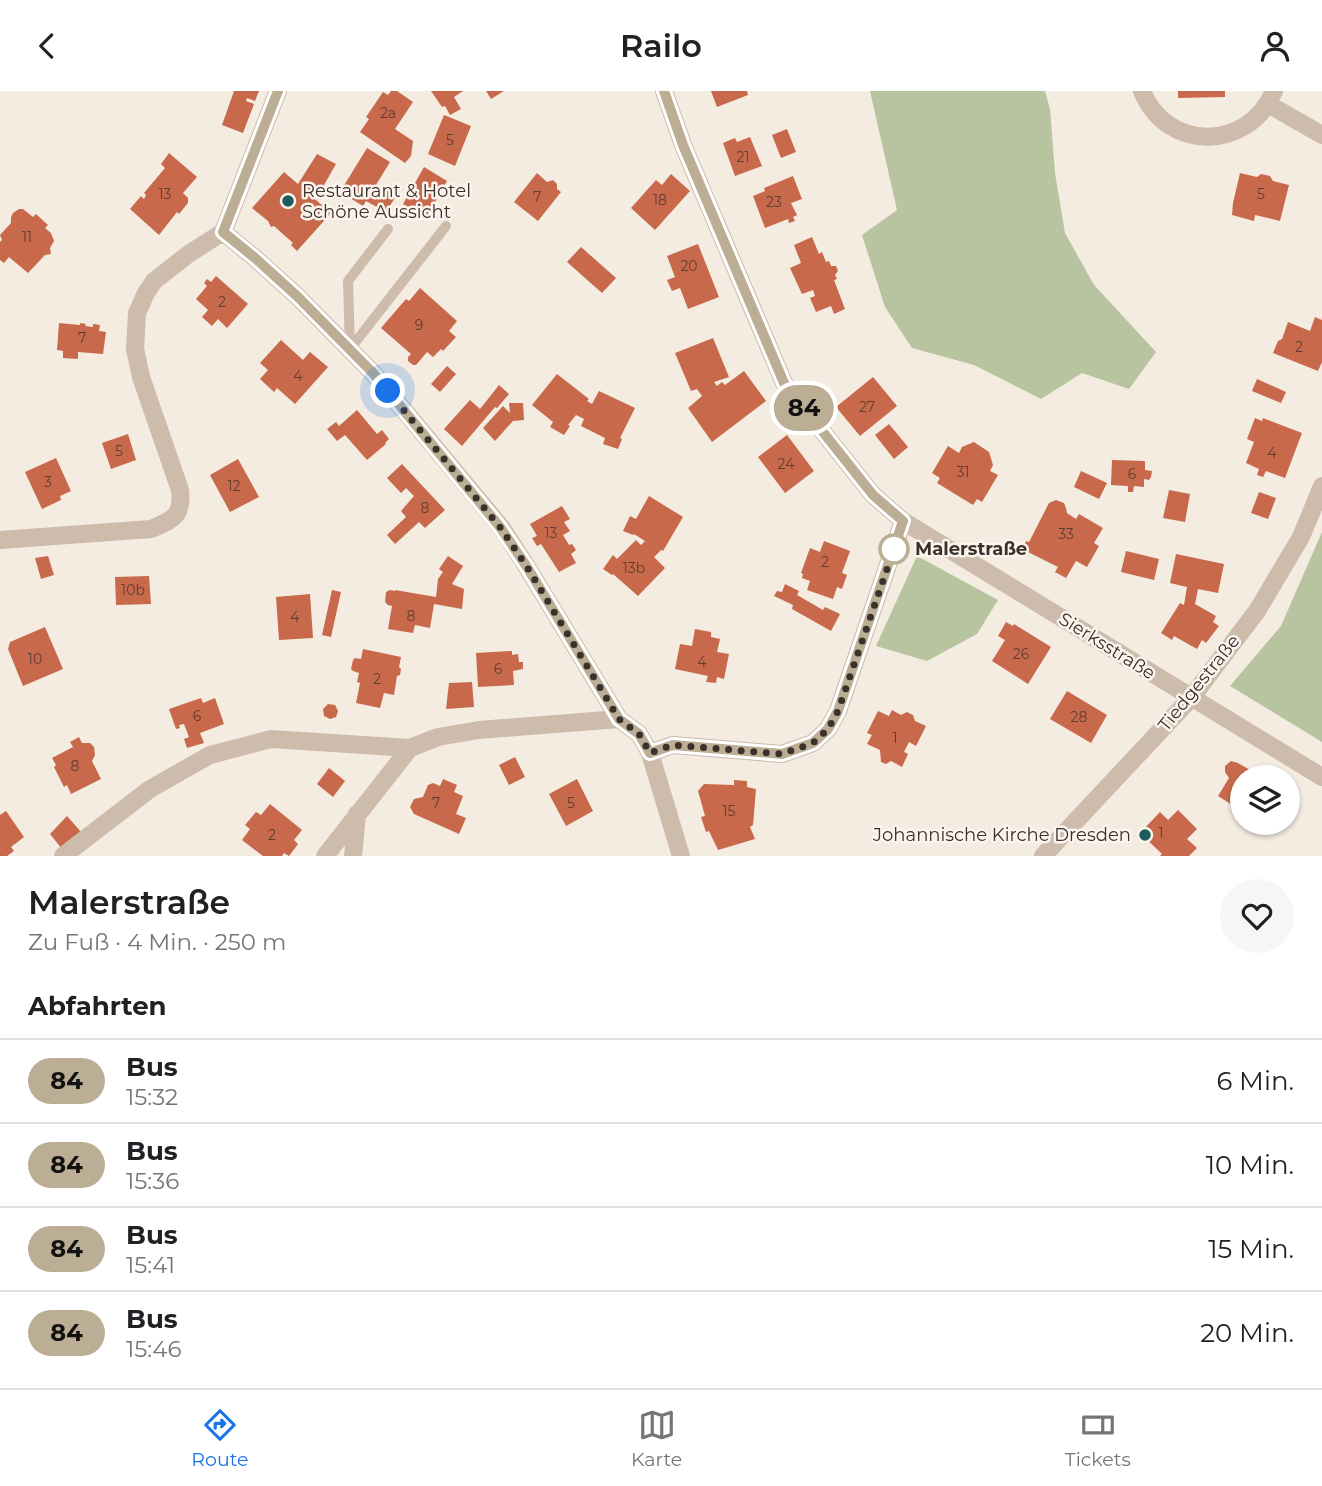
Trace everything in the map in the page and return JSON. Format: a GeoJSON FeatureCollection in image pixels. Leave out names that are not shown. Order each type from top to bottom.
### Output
{"type":"FeatureCollection","features":[{"type":"Feature","properties":{"kind":"street"},"geometry":{"type":"LineString","coordinates":[[0,540],[151,529],[172,519],[178,512],[181,505],[180,490],[141,377],[135,349],[137,313],[154,281],[223,232],[278,91]]}},
{"type":"Feature","properties":{"kind":"street","name":"Sierksstraße"},"geometry":{"type":"LineString","coordinates":[[664,91],[683,145],[784,383],[873,495],[903,521],[928,537],[1322,777]]}},
{"type":"Feature","properties":{"kind":"street"},"geometry":{"type":"LineString","coordinates":[[1142,91],[1149,106],[1165,123],[1197,137],[1221,136],[1243,128],[1261,113],[1271,97],[1322,135]]}},
{"type":"Feature","properties":{"kind":"street"},"geometry":{"type":"LineString","coordinates":[[223,232],[289,289],[351,349],[500,527],[619,719],[639,734],[650,753],[681,856]]}},
{"type":"Feature","properties":{"kind":"street","name":"Tiedgestraße"},"geometry":{"type":"LineString","coordinates":[[1043,856],[1191,698],[1257,611],[1301,537],[1322,486]]}},
{"type":"Feature","properties":{"kind":"street"},"geometry":{"type":"LineString","coordinates":[[650,753],[673,745],[782,754],[813,743],[828,729],[838,711],[903,521]]}},
{"type":"Feature","properties":{"kind":"street"},"geometry":{"type":"LineString","coordinates":[[63,856],[150,789],[210,755],[271,739],[410,748],[438,737],[479,730],[619,719]]}},
{"type":"Feature","properties":{"kind":"street"},"geometry":{"type":"LineString","coordinates":[[325,856],[410,748]]}},
{"type":"Feature","properties":{"kind":"street"},"geometry":{"type":"LineString","coordinates":[[353,856],[357,814]]}},
{"type":"Feature","properties":{"kind":"lane"},"geometry":{"type":"LineString","coordinates":[[351,349],[446,226]]}},
{"type":"Feature","properties":{"kind":"lane"},"geometry":{"type":"LineString","coordinates":[[351,349],[348,281],[388,229]]}},
{"type":"Feature","properties":{"kind":"green space"},"geometry":{"type":"Polygon","coordinates":[[[870,91],[1045,91],[1050,109],[1055,173],[1065,233],[1094,285],[1156,352],[1129,389],[1082,373],[1041,399],[974,365],[912,348],[885,307],[862,235],[897,210],[870,91]]]}},
{"type":"Feature","properties":{"kind":"green space"},"geometry":{"type":"Polygon","coordinates":[[[1322,532],[1322,742],[1230,686],[1281,626],[1322,532]]]}},
{"type":"Feature","properties":{"kind":"green space"},"geometry":{"type":"Polygon","coordinates":[[[917,556],[998,600],[977,634],[927,661],[876,646],[917,556]]]}},
{"type":"Feature","properties":{"kind":"building"},"geometry":{"type":"Polygon","coordinates":[[[234,91],[259,91],[255,101],[247,98],[246,101],[254,104],[243,133],[222,125],[234,91]]]}},
{"type":"Feature","properties":{"kind":"building"},"geometry":{"type":"Polygon","coordinates":[[[391,91],[397,91],[413,102],[395,129],[413,141],[411,156],[405,163],[360,132],[369,119],[366,117],[383,92],[388,95],[391,91]]]}},
{"type":"Feature","properties":{"kind":"building"},"geometry":{"type":"Polygon","coordinates":[[[431,91],[463,91],[454,97],[461,109],[450,115],[431,91]]]}},
{"type":"Feature","properties":{"kind":"building"},"geometry":{"type":"Polygon","coordinates":[[[486,91],[504,91],[491,99],[486,91]]]}},
{"type":"Feature","properties":{"kind":"building"},"geometry":{"type":"Polygon","coordinates":[[[711,91],[747,91],[748,95],[717,107],[711,91]]]}},
{"type":"Feature","properties":{"kind":"building"},"geometry":{"type":"Polygon","coordinates":[[[1178,91],[1225,91],[1225,97],[1178,98],[1178,91]]]}},
{"type":"Feature","properties":{"kind":"building"},"geometry":{"type":"Polygon","coordinates":[[[444,115],[471,126],[455,166],[428,154],[444,115]]]}},
{"type":"Feature","properties":{"kind":"building"},"geometry":{"type":"Polygon","coordinates":[[[787,129],[796,152],[781,158],[772,135],[787,129]]]}},
{"type":"Feature","properties":{"kind":"building"},"geometry":{"type":"Polygon","coordinates":[[[750,137],[762,166],[735,176],[723,143],[735,138],[737,142],[750,137]]]}},
{"type":"Feature","properties":{"kind":"building"},"geometry":{"type":"Polygon","coordinates":[[[367,148],[390,162],[376,185],[387,192],[391,185],[400,190],[386,212],[366,201],[363,206],[340,192],[367,148]]]}},
{"type":"Feature","properties":{"kind":"building"},"geometry":{"type":"Polygon","coordinates":[[[169,153],[197,177],[183,193],[188,198],[188,203],[179,214],[177,212],[159,235],[130,209],[141,196],[144,199],[144,193],[165,168],[161,164],[169,153]]]}},
{"type":"Feature","properties":{"kind":"building","name":"Restaurant & Hotel Schöne Aussicht"},"geometry":{"type":"Polygon","coordinates":[[[317,154],[336,164],[320,192],[314,188],[309,194],[331,213],[297,251],[291,245],[293,243],[274,226],[271,227],[268,221],[252,208],[284,172],[298,184],[317,154]]]}},
{"type":"Feature","properties":{"kind":"building"},"geometry":{"type":"Polygon","coordinates":[[[424,167],[447,181],[426,218],[403,204],[424,167]]]}},
{"type":"Feature","properties":{"kind":"building"},"geometry":{"type":"Polygon","coordinates":[[[537,173],[547,182],[553,180],[561,192],[538,221],[514,202],[537,173]]]}},
{"type":"Feature","properties":{"kind":"building"},"geometry":{"type":"Polygon","coordinates":[[[1240,173],[1257,177],[1261,174],[1270,176],[1273,181],[1289,185],[1280,221],[1255,215],[1254,221],[1232,215],[1240,173]]]}},
{"type":"Feature","properties":{"kind":"building"},"geometry":{"type":"Polygon","coordinates":[[[671,174],[690,191],[655,230],[631,208],[656,180],[662,185],[671,174]]]}},
{"type":"Feature","properties":{"kind":"building"},"geometry":{"type":"Polygon","coordinates":[[[793,176],[802,199],[791,203],[797,215],[793,217],[795,221],[789,223],[788,219],[765,228],[753,196],[765,191],[764,188],[793,176]]]}},
{"type":"Feature","properties":{"kind":"building"},"geometry":{"type":"Polygon","coordinates":[[[19,209],[33,217],[36,214],[48,225],[45,228],[54,241],[50,248],[51,254],[45,255],[28,273],[9,257],[4,263],[0,260],[0,235],[11,223],[13,213],[19,209]]]}},
{"type":"Feature","properties":{"kind":"building"},"geometry":{"type":"Polygon","coordinates":[[[812,237],[819,254],[822,252],[826,262],[836,266],[838,271],[835,275],[837,279],[834,280],[845,309],[834,314],[831,306],[816,312],[810,298],[815,296],[813,290],[802,294],[790,268],[801,263],[794,245],[812,237]]]}},
{"type":"Feature","properties":{"kind":"building"},"geometry":{"type":"Polygon","coordinates":[[[698,244],[719,297],[688,309],[680,288],[672,291],[667,280],[675,277],[667,256],[698,244]]]}},
{"type":"Feature","properties":{"kind":"building"},"geometry":{"type":"Polygon","coordinates":[[[581,247],[616,278],[602,293],[567,262],[581,247]]]}},
{"type":"Feature","properties":{"kind":"building"},"geometry":{"type":"Polygon","coordinates":[[[216,276],[248,304],[227,328],[218,319],[212,326],[202,317],[208,310],[196,299],[207,286],[204,283],[207,279],[211,282],[216,276]]]}},
{"type":"Feature","properties":{"kind":"building"},"geometry":{"type":"Polygon","coordinates":[[[420,288],[457,321],[449,331],[456,337],[443,351],[441,349],[433,357],[427,352],[413,365],[408,361],[411,354],[381,328],[406,299],[409,301],[420,288]]]}},
{"type":"Feature","properties":{"kind":"building"},"geometry":{"type":"Polygon","coordinates":[[[1315,317],[1322,320],[1322,362],[1318,371],[1273,353],[1288,322],[1310,331],[1315,317]]]}},
{"type":"Feature","properties":{"kind":"building"},"geometry":{"type":"Polygon","coordinates":[[[59,323],[80,323],[93,327],[93,324],[100,325],[99,331],[106,332],[103,354],[78,352],[78,359],[63,358],[63,351],[57,350],[59,323]]]}},
{"type":"Feature","properties":{"kind":"building"},"geometry":{"type":"Polygon","coordinates":[[[713,338],[729,377],[714,382],[717,386],[722,382],[725,385],[744,371],[766,401],[712,442],[688,408],[702,396],[697,389],[691,391],[675,353],[713,338]]]}},
{"type":"Feature","properties":{"kind":"building"},"geometry":{"type":"Polygon","coordinates":[[[281,340],[303,360],[310,352],[328,367],[295,404],[277,388],[274,392],[260,379],[268,370],[260,363],[281,340]]]}},
{"type":"Feature","properties":{"kind":"building"},"geometry":{"type":"Polygon","coordinates":[[[447,366],[456,374],[440,392],[431,384],[447,366]]]}},
{"type":"Feature","properties":{"kind":"building"},"geometry":{"type":"Polygon","coordinates":[[[557,374],[592,404],[599,391],[635,408],[620,438],[622,439],[618,449],[603,444],[605,438],[581,426],[584,419],[576,415],[564,435],[550,427],[553,422],[532,405],[557,374]]]}},
{"type":"Feature","properties":{"kind":"building"},"geometry":{"type":"Polygon","coordinates":[[[873,377],[897,406],[860,436],[836,407],[873,377]]]}},
{"type":"Feature","properties":{"kind":"building"},"geometry":{"type":"Polygon","coordinates":[[[1257,379],[1286,392],[1281,403],[1252,391],[1257,379]]]}},
{"type":"Feature","properties":{"kind":"building"},"geometry":{"type":"Polygon","coordinates":[[[499,385],[509,394],[462,446],[444,429],[470,400],[480,409],[499,385]]]}},
{"type":"Feature","properties":{"kind":"building"},"geometry":{"type":"Polygon","coordinates":[[[509,403],[523,403],[524,420],[513,421],[495,441],[483,428],[503,406],[510,413],[509,403]]]}},
{"type":"Feature","properties":{"kind":"building"},"geometry":{"type":"Polygon","coordinates":[[[357,410],[377,434],[382,430],[389,439],[367,460],[345,435],[337,441],[327,429],[336,422],[339,426],[357,410]]]}},
{"type":"Feature","properties":{"kind":"building"},"geometry":{"type":"Polygon","coordinates":[[[1255,418],[1262,421],[1263,418],[1302,433],[1285,478],[1266,471],[1263,477],[1257,475],[1259,469],[1246,463],[1254,442],[1247,439],[1255,418]]]}},
{"type":"Feature","properties":{"kind":"building"},"geometry":{"type":"Polygon","coordinates":[[[889,424],[908,447],[894,459],[875,435],[889,424]]]}},
{"type":"Feature","properties":{"kind":"building"},"geometry":{"type":"Polygon","coordinates":[[[128,434],[136,460],[111,469],[102,443],[128,434]]]}},
{"type":"Feature","properties":{"kind":"building"},"geometry":{"type":"Polygon","coordinates":[[[787,435],[814,471],[785,493],[758,457],[787,435]]]}},
{"type":"Feature","properties":{"kind":"building"},"geometry":{"type":"Polygon","coordinates":[[[974,442],[989,452],[993,465],[990,471],[998,475],[982,502],[977,499],[973,505],[937,483],[940,478],[932,473],[948,446],[959,453],[962,447],[974,442]]]}},
{"type":"Feature","properties":{"kind":"building"},"geometry":{"type":"Polygon","coordinates":[[[56,458],[71,491],[60,496],[61,500],[42,509],[25,472],[56,458]]]}},
{"type":"Feature","properties":{"kind":"building"},"geometry":{"type":"Polygon","coordinates":[[[238,459],[259,497],[230,512],[210,475],[238,459]]]}},
{"type":"Feature","properties":{"kind":"building"},"geometry":{"type":"Polygon","coordinates":[[[1112,460],[1145,461],[1145,470],[1152,471],[1151,477],[1149,480],[1144,479],[1144,487],[1134,486],[1133,492],[1128,492],[1128,486],[1111,485],[1112,460]]]}},
{"type":"Feature","properties":{"kind":"building"},"geometry":{"type":"Polygon","coordinates":[[[402,464],[445,510],[425,528],[419,522],[395,544],[387,535],[406,517],[401,511],[414,496],[406,488],[401,493],[387,478],[402,464]]]}},
{"type":"Feature","properties":{"kind":"building"},"geometry":{"type":"Polygon","coordinates":[[[1081,471],[1107,483],[1099,499],[1074,487],[1081,471]]]}},
{"type":"Feature","properties":{"kind":"building"},"geometry":{"type":"Polygon","coordinates":[[[1169,490],[1190,494],[1185,522],[1163,518],[1169,490]]]}},
{"type":"Feature","properties":{"kind":"building"},"geometry":{"type":"Polygon","coordinates":[[[1259,492],[1276,498],[1268,519],[1251,513],[1259,492]]]}},
{"type":"Feature","properties":{"kind":"building"},"geometry":{"type":"Polygon","coordinates":[[[649,496],[683,517],[663,551],[654,557],[665,568],[638,596],[613,574],[603,569],[613,555],[617,559],[636,540],[641,545],[645,541],[623,531],[630,516],[636,519],[649,496]]]}},
{"type":"Feature","properties":{"kind":"building"},"geometry":{"type":"Polygon","coordinates":[[[1056,500],[1064,503],[1067,513],[1076,519],[1079,514],[1103,528],[1094,543],[1099,546],[1087,567],[1076,561],[1066,578],[1055,572],[1058,567],[1026,551],[1024,546],[1026,541],[1029,542],[1049,503],[1056,500]]]}},
{"type":"Feature","properties":{"kind":"building"},"geometry":{"type":"Polygon","coordinates":[[[562,506],[570,519],[564,522],[570,531],[563,535],[576,550],[571,554],[576,563],[559,572],[541,544],[537,546],[532,538],[537,536],[530,524],[562,506]]]}},
{"type":"Feature","properties":{"kind":"building"},"geometry":{"type":"Polygon","coordinates":[[[824,541],[850,551],[842,573],[847,575],[842,589],[837,587],[833,599],[807,590],[810,581],[802,578],[801,573],[810,548],[820,552],[824,541]]]}},
{"type":"Feature","properties":{"kind":"building"},"geometry":{"type":"Polygon","coordinates":[[[1126,551],[1159,559],[1154,580],[1121,572],[1126,551]]]}},
{"type":"Feature","properties":{"kind":"building"},"geometry":{"type":"Polygon","coordinates":[[[1176,554],[1224,564],[1218,593],[1198,589],[1195,604],[1216,616],[1213,622],[1219,626],[1206,643],[1202,640],[1197,649],[1174,636],[1172,640],[1161,633],[1180,603],[1184,605],[1187,587],[1170,583],[1176,554]]]}},
{"type":"Feature","properties":{"kind":"building"},"geometry":{"type":"Polygon","coordinates":[[[48,556],[54,575],[41,579],[35,558],[48,556]]]}},
{"type":"Feature","properties":{"kind":"building"},"geometry":{"type":"Polygon","coordinates":[[[448,556],[463,566],[452,584],[464,589],[462,609],[434,604],[430,628],[415,625],[413,633],[388,629],[392,606],[385,602],[386,592],[395,590],[436,597],[438,579],[443,572],[439,569],[448,556]]]}},
{"type":"Feature","properties":{"kind":"building"},"geometry":{"type":"Polygon","coordinates":[[[149,576],[151,604],[116,605],[115,577],[149,576]]]}},
{"type":"Feature","properties":{"kind":"building"},"geometry":{"type":"Polygon","coordinates":[[[785,584],[799,591],[797,595],[823,610],[825,607],[840,614],[831,631],[792,609],[793,605],[774,596],[777,591],[782,592],[785,584]]]}},
{"type":"Feature","properties":{"kind":"building"},"geometry":{"type":"Polygon","coordinates":[[[332,590],[341,592],[331,637],[322,635],[332,590]]]}},
{"type":"Feature","properties":{"kind":"building"},"geometry":{"type":"Polygon","coordinates":[[[310,594],[313,638],[279,640],[276,597],[310,594]]]}},
{"type":"Feature","properties":{"kind":"building"},"geometry":{"type":"Polygon","coordinates":[[[1006,622],[1013,626],[1014,624],[1051,647],[1028,684],[992,661],[1005,640],[998,636],[1006,622]]]}},
{"type":"Feature","properties":{"kind":"building"},"geometry":{"type":"Polygon","coordinates":[[[45,627],[63,669],[23,686],[8,649],[10,642],[45,627]]]}},
{"type":"Feature","properties":{"kind":"building"},"geometry":{"type":"Polygon","coordinates":[[[695,629],[711,632],[711,637],[720,639],[717,652],[729,654],[724,679],[717,677],[716,683],[706,682],[708,676],[675,669],[680,644],[692,646],[695,629]]]}},
{"type":"Feature","properties":{"kind":"building"},"geometry":{"type":"Polygon","coordinates":[[[363,649],[401,657],[400,675],[397,676],[394,695],[384,693],[380,708],[356,703],[359,673],[351,669],[355,658],[361,659],[363,649]]]}},
{"type":"Feature","properties":{"kind":"building"},"geometry":{"type":"Polygon","coordinates":[[[512,651],[512,655],[518,654],[519,662],[523,662],[523,669],[513,671],[514,685],[478,687],[476,653],[512,651]]]}},
{"type":"Feature","properties":{"kind":"building"},"geometry":{"type":"Polygon","coordinates":[[[472,682],[474,707],[446,709],[449,683],[472,682]]]}},
{"type":"Feature","properties":{"kind":"building"},"geometry":{"type":"Polygon","coordinates":[[[1067,691],[1107,715],[1091,743],[1050,719],[1067,691]]]}},
{"type":"Feature","properties":{"kind":"building"},"geometry":{"type":"Polygon","coordinates":[[[201,698],[203,703],[215,698],[224,724],[200,733],[204,743],[187,748],[184,739],[189,737],[184,724],[176,729],[169,709],[201,698]]]}},
{"type":"Feature","properties":{"kind":"building"},"geometry":{"type":"Polygon","coordinates":[[[328,704],[335,705],[338,711],[336,717],[330,719],[324,716],[323,709],[328,704]]]}},
{"type":"Feature","properties":{"kind":"building"},"geometry":{"type":"Polygon","coordinates":[[[892,710],[901,715],[907,712],[913,715],[915,721],[926,726],[916,746],[909,742],[904,752],[908,754],[902,767],[891,761],[886,764],[881,762],[880,750],[867,744],[872,735],[867,733],[878,711],[889,716],[892,710]]]}},
{"type":"Feature","properties":{"kind":"building"},"geometry":{"type":"Polygon","coordinates":[[[79,737],[82,743],[90,743],[94,747],[95,755],[92,761],[101,779],[71,794],[67,785],[64,787],[52,758],[73,747],[70,742],[79,737]]]}},
{"type":"Feature","properties":{"kind":"building"},"geometry":{"type":"Polygon","coordinates":[[[515,757],[525,777],[509,785],[499,765],[515,757]]]}},
{"type":"Feature","properties":{"kind":"building"},"geometry":{"type":"Polygon","coordinates":[[[1231,761],[1241,765],[1230,765],[1230,804],[1218,796],[1229,778],[1225,766],[1231,761]]]}},
{"type":"Feature","properties":{"kind":"building"},"geometry":{"type":"Polygon","coordinates":[[[329,768],[345,781],[333,797],[317,784],[329,768]]]}},
{"type":"Feature","properties":{"kind":"building"},"geometry":{"type":"Polygon","coordinates":[[[443,779],[457,785],[454,792],[463,796],[456,814],[466,818],[459,834],[414,814],[410,807],[414,799],[423,797],[428,785],[433,783],[440,786],[443,779]]]}},
{"type":"Feature","properties":{"kind":"building"},"geometry":{"type":"Polygon","coordinates":[[[577,779],[593,811],[566,826],[549,794],[577,779]]]}},
{"type":"Feature","properties":{"kind":"building"},"geometry":{"type":"Polygon","coordinates":[[[734,780],[747,781],[747,787],[756,789],[753,825],[750,827],[755,839],[718,850],[709,831],[706,832],[698,791],[704,784],[734,785],[734,780]]]}},
{"type":"Feature","properties":{"kind":"building"},"geometry":{"type":"Polygon","coordinates":[[[270,804],[302,830],[294,840],[298,844],[289,856],[284,853],[282,856],[263,856],[242,840],[250,829],[245,825],[256,812],[261,815],[270,804]]]}},
{"type":"Feature","properties":{"kind":"building"},"geometry":{"type":"Polygon","coordinates":[[[1178,810],[1197,829],[1187,839],[1197,848],[1189,856],[1160,856],[1162,854],[1140,833],[1160,812],[1168,820],[1178,810]]]}},
{"type":"Feature","properties":{"kind":"building"},"geometry":{"type":"Polygon","coordinates":[[[6,811],[24,837],[11,847],[14,851],[7,856],[0,856],[0,815],[6,811]]]}},
{"type":"Feature","properties":{"kind":"building"},"geometry":{"type":"Polygon","coordinates":[[[67,816],[82,833],[62,849],[50,834],[67,816]]]}},
{"type":"Feature","properties":{"kind":"bus line","name":"84"},"geometry":{"type":"LineString","coordinates":[[278,91],[223,232],[336,333],[373,373],[500,527],[619,719],[639,734],[650,753],[673,745],[782,754],[813,743],[828,729],[838,711],[903,521],[873,495],[784,383],[683,145],[664,91]]}},
{"type":"Feature","properties":{"kind":"place","name":"Restaurant & Hotel Schöne Aussicht"},"geometry":{"type":"Point","coordinates":[288,201]}},
{"type":"Feature","properties":{"kind":"place","name":"Malerstraße"},"geometry":{"type":"Point","coordinates":[894,549]}},
{"type":"Feature","properties":{"kind":"place","name":"Johannische Kirche Dresden"},"geometry":{"type":"Point","coordinates":[1145,835]}},
{"type":"Feature","properties":{"kind":"route"},"geometry":{"type":"LineString","coordinates":[[388,391],[500,527],[619,719],[639,734],[650,753],[673,745],[782,754],[813,743],[828,729],[838,711],[895,546],[894,549]]}}]}
